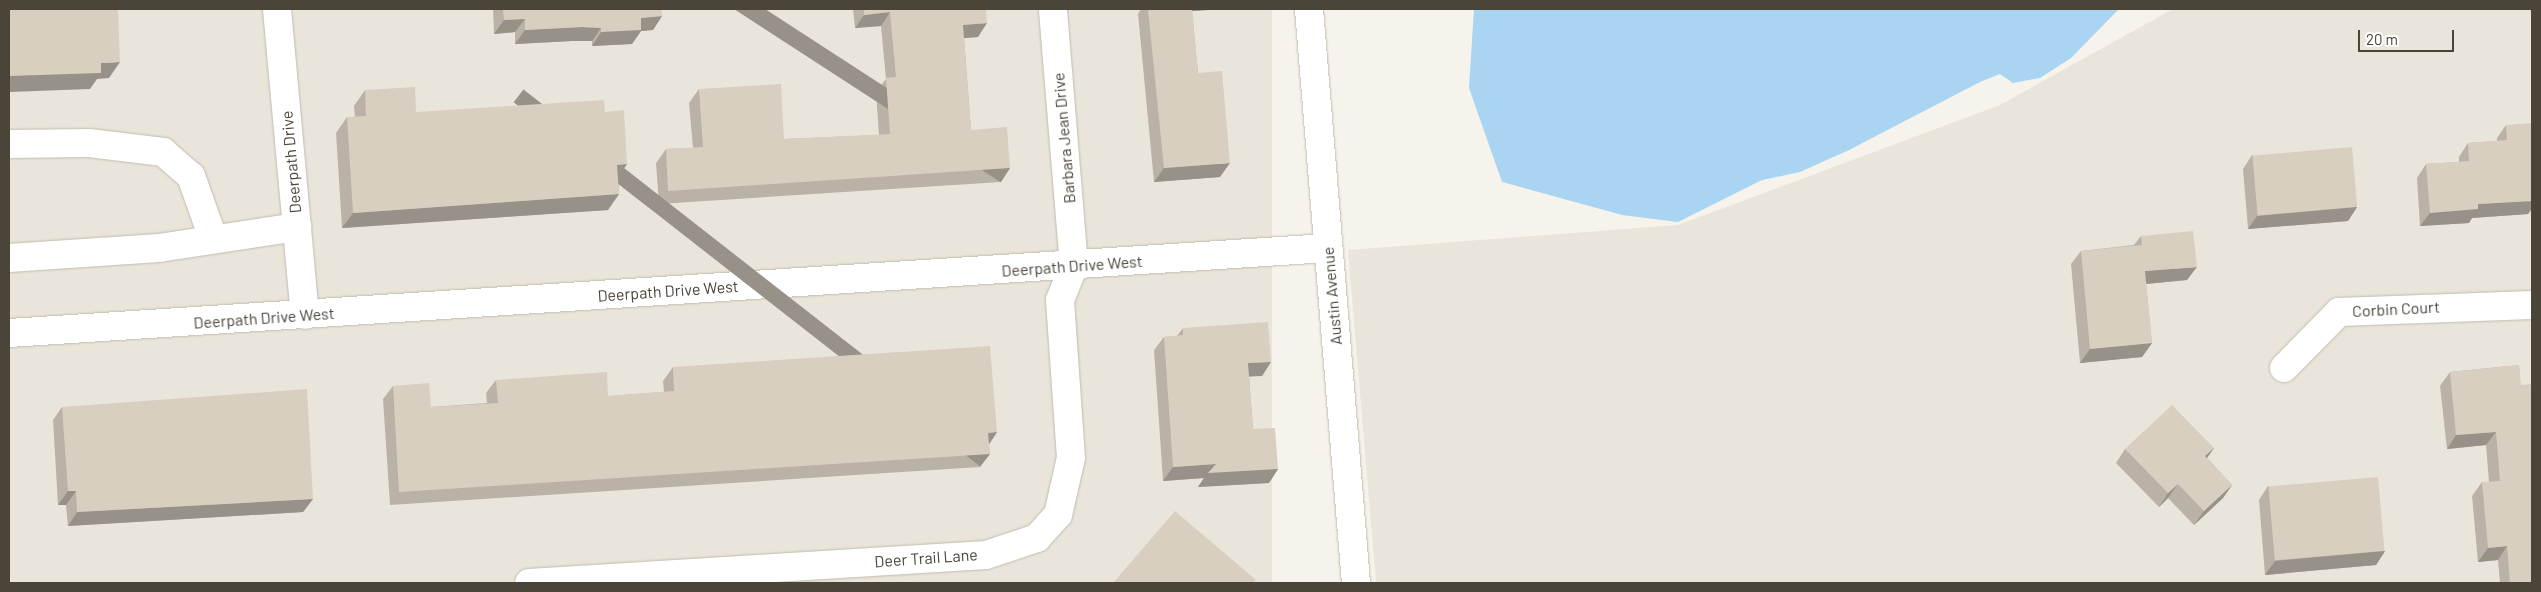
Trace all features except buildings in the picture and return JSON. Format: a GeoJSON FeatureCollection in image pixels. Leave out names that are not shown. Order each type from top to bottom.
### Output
{"type":"FeatureCollection","features":[{"type":"Feature","properties":{"kind":"street","name":"Deerpath Drive"},"geometry":{"type":"LineString","coordinates":[[277,9],[305,316]]}},
{"type":"Feature","properties":{"kind":"street","name":"Barbara Jean Drive"},"geometry":{"type":"LineString","coordinates":[[1053,9],[1074,266]]}},
{"type":"Feature","properties":{"kind":"street","name":"Austin Avenue"},"geometry":{"type":"LineString","coordinates":[[1309,9],[1356,583]]}},
{"type":"Feature","properties":{"kind":"street"},"geometry":{"type":"LineString","coordinates":[[9,144],[89,144],[163,152],[191,176],[213,238]]}},
{"type":"Feature","properties":{"kind":"street"},"geometry":{"type":"LineString","coordinates":[[9,258],[159,248],[213,238],[297,227]]}},
{"type":"Feature","properties":{"kind":"street","name":"Deerpath Drive West"},"geometry":{"type":"LineString","coordinates":[[9,333],[305,316],[1328,248]]}},
{"type":"Feature","properties":{"kind":"street","name":"Deer Trail Lane"},"geometry":{"type":"LineString","coordinates":[[529,583],[986,555],[1037,538],[1058,515],[1068,486],[1071,458],[1060,300],[1074,266]]}},
{"type":"Feature","properties":{"kind":"street","name":"Corbin Court"},"geometry":{"type":"LineString","coordinates":[[2284,368],[2339,312],[2532,305]]}},
{"type":"Feature","properties":{"kind":"shaded area"},"geometry":{"type":"Polygon","coordinates":[[[9,9],[1272,9],[1272,583],[9,583],[9,9]]]}},
{"type":"Feature","properties":{"kind":"shaded area"},"geometry":{"type":"Polygon","coordinates":[[[2173,9],[2532,9],[2532,583],[1376,583],[1348,250],[1678,225],[2000,105],[2173,9]]]}},
{"type":"Feature","properties":{"kind":"water"},"geometry":{"type":"Polygon","coordinates":[[[1474,9],[2119,9],[2071,58],[2040,78],[2013,83],[2000,74],[1980,82],[1849,150],[1800,172],[1762,180],[1678,222],[1622,215],[1502,182],[1469,88],[1474,9]]]}}]}
